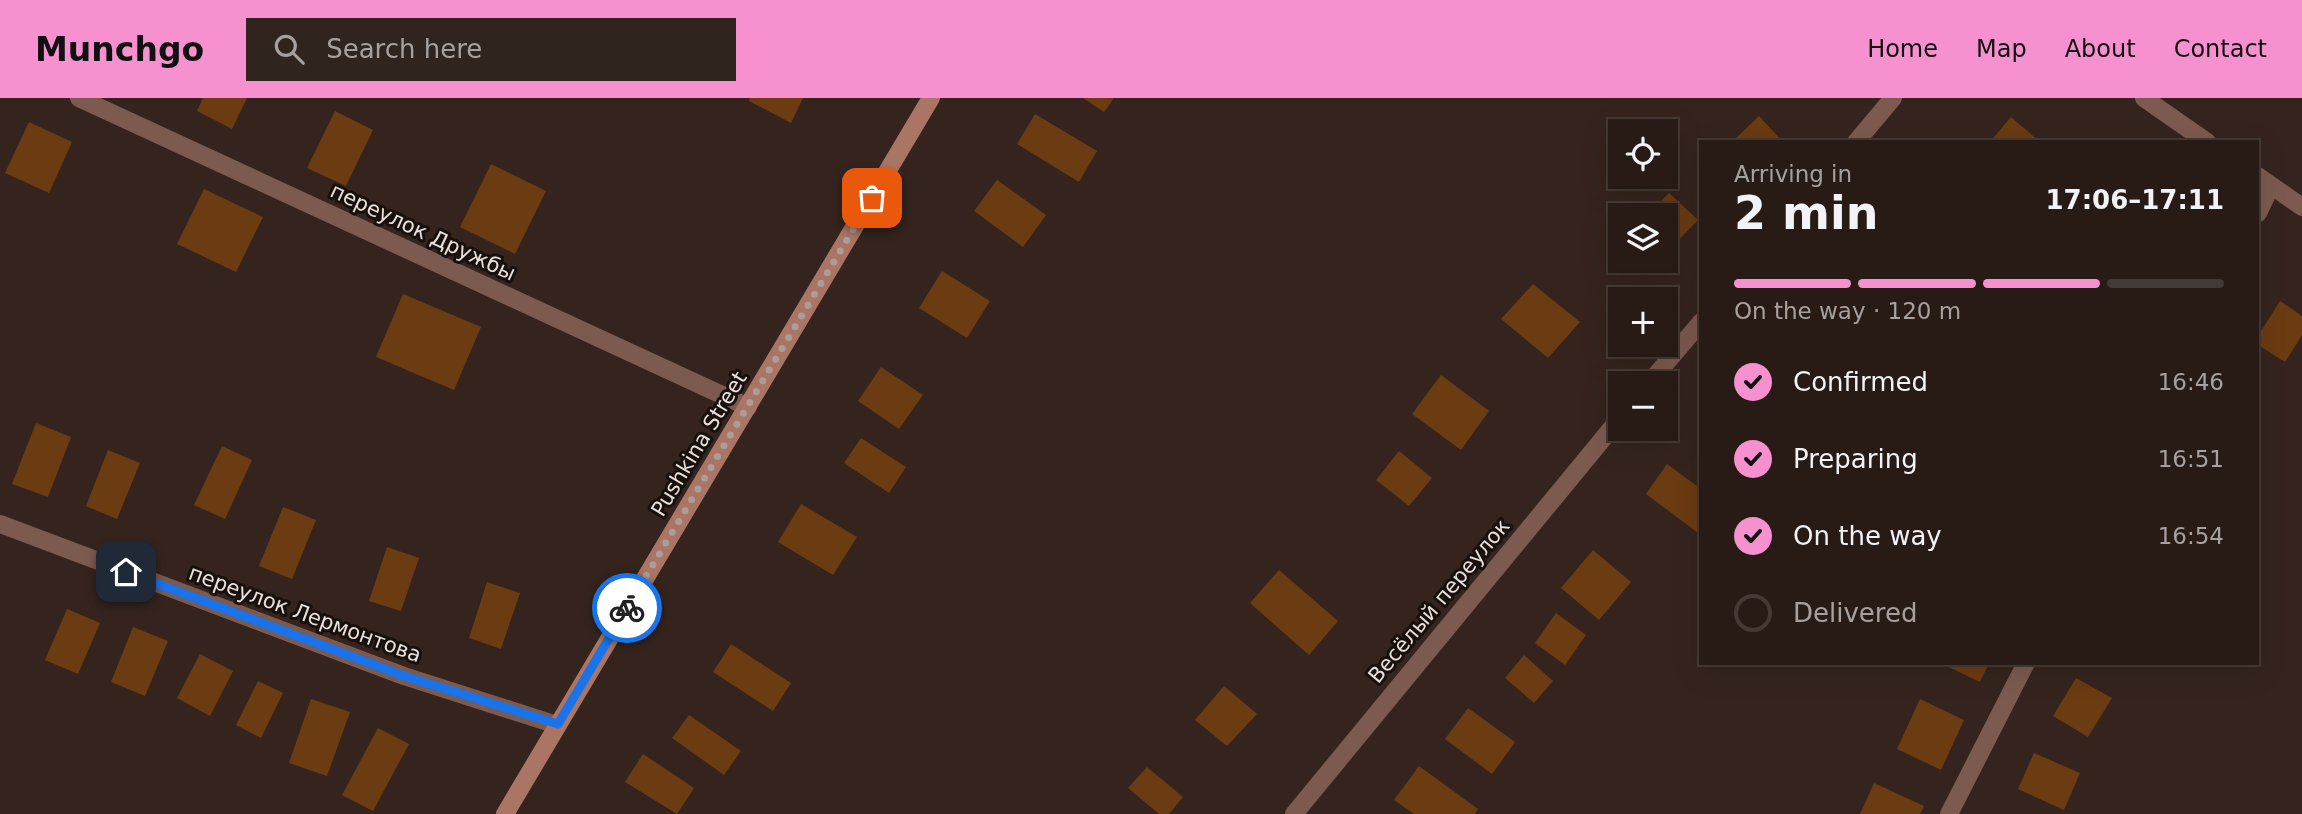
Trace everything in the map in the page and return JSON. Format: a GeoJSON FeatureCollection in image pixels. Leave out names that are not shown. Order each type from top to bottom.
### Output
{"type":"FeatureCollection","features":[{"type":"Feature","properties":{"kind":"main road","name":"Pushkina Street"},"geometry":{"type":"LineString","coordinates":[[505,814],[748,407],[925,100]]}},
{"type":"Feature","properties":{"kind":"street","name":"переулок Дружбы"},"geometry":{"type":"LineString","coordinates":[[79,98],[748,407]]}},
{"type":"Feature","properties":{"kind":"street"},"geometry":{"type":"LineString","coordinates":[[1858,140],[1893,98]]}},
{"type":"Feature","properties":{"kind":"street"},"geometry":{"type":"LineString","coordinates":[[2144,98],[2204,140]]}},
{"type":"Feature","properties":{"kind":"street"},"geometry":{"type":"LineString","coordinates":[[2259,208],[2264,181],[2302,207]]}},
{"type":"Feature","properties":{"kind":"street"},"geometry":{"type":"LineString","coordinates":[[1659,371],[1699,324]]}},
{"type":"Feature","properties":{"kind":"street","name":"Весёлый переулок"},"geometry":{"type":"LineString","coordinates":[[1294,814],[1608,433]]}},
{"type":"Feature","properties":{"kind":"street","name":"переулок Лермонтова"},"geometry":{"type":"LineString","coordinates":[[0,524],[404,676],[558,724]]}},
{"type":"Feature","properties":{"kind":"street"},"geometry":{"type":"LineString","coordinates":[[1949,814],[2025,665]]}},
{"type":"Feature","properties":{"kind":"building"},"geometry":{"type":"Polygon","coordinates":[[[203,98],[247,98],[232,129],[197,111],[203,98]]]}},
{"type":"Feature","properties":{"kind":"building"},"geometry":{"type":"Polygon","coordinates":[[[750,98],[803,98],[791,123],[749,101],[750,98]]]}},
{"type":"Feature","properties":{"kind":"building"},"geometry":{"type":"Polygon","coordinates":[[[1083,98],[1114,98],[1104,112],[1083,98]]]}},
{"type":"Feature","properties":{"kind":"building"},"geometry":{"type":"Polygon","coordinates":[[[335,111],[373,130],[346,186],[307,168],[335,111]]]}},
{"type":"Feature","properties":{"kind":"building"},"geometry":{"type":"Polygon","coordinates":[[[1035,114],[1097,151],[1079,182],[1017,144],[1035,114]]]}},
{"type":"Feature","properties":{"kind":"building"},"geometry":{"type":"Polygon","coordinates":[[[1759,116],[1781,140],[1734,140],[1759,116]]]}},
{"type":"Feature","properties":{"kind":"building"},"geometry":{"type":"Polygon","coordinates":[[[2011,117],[2038,140],[1992,140],[2011,117]]]}},
{"type":"Feature","properties":{"kind":"building"},"geometry":{"type":"Polygon","coordinates":[[[29,122],[72,142],[49,193],[5,173],[29,122]]]}},
{"type":"Feature","properties":{"kind":"building"},"geometry":{"type":"Polygon","coordinates":[[[491,164],[546,191],[515,254],[460,227],[491,164]]]}},
{"type":"Feature","properties":{"kind":"building"},"geometry":{"type":"Polygon","coordinates":[[[997,180],[1046,215],[1023,247],[974,211],[997,180]]]}},
{"type":"Feature","properties":{"kind":"building"},"geometry":{"type":"Polygon","coordinates":[[[204,189],[263,217],[236,272],[177,244],[204,189]]]}},
{"type":"Feature","properties":{"kind":"building"},"geometry":{"type":"Polygon","coordinates":[[[1669,193],[1698,220],[1678,241],[1678,203],[1659,203],[1669,193]]]}},
{"type":"Feature","properties":{"kind":"building"},"geometry":{"type":"Polygon","coordinates":[[[942,271],[990,301],[967,338],[919,308],[942,271]]]}},
{"type":"Feature","properties":{"kind":"building"},"geometry":{"type":"Polygon","coordinates":[[[1533,284],[1580,322],[1548,358],[1501,319],[1533,284]]]}},
{"type":"Feature","properties":{"kind":"building"},"geometry":{"type":"Polygon","coordinates":[[[403,294],[481,327],[454,390],[376,357],[403,294]]]}},
{"type":"Feature","properties":{"kind":"building"},"geometry":{"type":"Polygon","coordinates":[[[2280,301],[2302,316],[2302,335],[2285,362],[2259,346],[2259,334],[2280,301]]]}},
{"type":"Feature","properties":{"kind":"building"},"geometry":{"type":"Polygon","coordinates":[[[881,367],[923,395],[899,429],[858,401],[881,367]]]}},
{"type":"Feature","properties":{"kind":"building"},"geometry":{"type":"Polygon","coordinates":[[[1441,375],[1489,411],[1461,450],[1412,414],[1441,375]]]}},
{"type":"Feature","properties":{"kind":"building"},"geometry":{"type":"Polygon","coordinates":[[[36,423],[71,437],[48,497],[12,484],[36,423]]]}},
{"type":"Feature","properties":{"kind":"building"},"geometry":{"type":"Polygon","coordinates":[[[861,438],[906,467],[889,493],[844,463],[861,438]]]}},
{"type":"Feature","properties":{"kind":"building"},"geometry":{"type":"Polygon","coordinates":[[[222,446],[252,460],[225,519],[194,505],[222,446]]]}},
{"type":"Feature","properties":{"kind":"building"},"geometry":{"type":"Polygon","coordinates":[[[108,450],[140,463],[117,519],[86,506],[108,450]]]}},
{"type":"Feature","properties":{"kind":"building"},"geometry":{"type":"Polygon","coordinates":[[[1399,451],[1432,478],[1409,506],[1376,480],[1399,451]]]}},
{"type":"Feature","properties":{"kind":"building"},"geometry":{"type":"Polygon","coordinates":[[[1667,464],[1699,488],[1699,534],[1646,494],[1667,464]]]}},
{"type":"Feature","properties":{"kind":"building"},"geometry":{"type":"Polygon","coordinates":[[[801,504],[857,537],[833,575],[778,542],[801,504]]]}},
{"type":"Feature","properties":{"kind":"building"},"geometry":{"type":"Polygon","coordinates":[[[283,507],[316,520],[292,579],[259,566],[283,507]]]}},
{"type":"Feature","properties":{"kind":"building"},"geometry":{"type":"Polygon","coordinates":[[[387,547],[419,558],[401,611],[369,601],[387,547]]]}},
{"type":"Feature","properties":{"kind":"building"},"geometry":{"type":"Polygon","coordinates":[[[1593,550],[1631,582],[1599,620],[1561,588],[1593,550]]]}},
{"type":"Feature","properties":{"kind":"building"},"geometry":{"type":"Polygon","coordinates":[[[1279,570],[1338,621],[1309,655],[1250,603],[1279,570]]]}},
{"type":"Feature","properties":{"kind":"building"},"geometry":{"type":"Polygon","coordinates":[[[487,582],[520,593],[501,649],[469,638],[487,582]]]}},
{"type":"Feature","properties":{"kind":"building"},"geometry":{"type":"Polygon","coordinates":[[[67,609],[100,623],[78,674],[45,660],[67,609]]]}},
{"type":"Feature","properties":{"kind":"building"},"geometry":{"type":"Polygon","coordinates":[[[1556,613],[1586,635],[1565,665],[1535,643],[1556,613]]]}},
{"type":"Feature","properties":{"kind":"building"},"geometry":{"type":"Polygon","coordinates":[[[133,627],[168,641],[145,696],[111,682],[133,627]]]}},
{"type":"Feature","properties":{"kind":"building"},"geometry":{"type":"Polygon","coordinates":[[[731,644],[791,683],[773,711],[713,672],[731,644]]]}},
{"type":"Feature","properties":{"kind":"building"},"geometry":{"type":"Polygon","coordinates":[[[200,654],[233,671],[210,716],[177,698],[200,654]]]}},
{"type":"Feature","properties":{"kind":"building"},"geometry":{"type":"Polygon","coordinates":[[[1524,655],[1553,681],[1534,703],[1505,678],[1524,655]]]}},
{"type":"Feature","properties":{"kind":"building"},"geometry":{"type":"Polygon","coordinates":[[[1944,665],[1988,665],[1980,682],[1944,665]]]}},
{"type":"Feature","properties":{"kind":"building"},"geometry":{"type":"Polygon","coordinates":[[[2076,678],[2112,698],[2088,737],[2053,716],[2076,678]]]}},
{"type":"Feature","properties":{"kind":"building"},"geometry":{"type":"Polygon","coordinates":[[[258,681],[283,693],[261,738],[236,725],[258,681]]]}},
{"type":"Feature","properties":{"kind":"building"},"geometry":{"type":"Polygon","coordinates":[[[1224,686],[1257,714],[1227,746],[1195,720],[1224,686]]]}},
{"type":"Feature","properties":{"kind":"building"},"geometry":{"type":"Polygon","coordinates":[[[311,699],[350,712],[327,776],[289,763],[311,699]]]}},
{"type":"Feature","properties":{"kind":"building"},"geometry":{"type":"Polygon","coordinates":[[[1920,699],[1964,720],[1941,770],[1897,749],[1920,699]]]}},
{"type":"Feature","properties":{"kind":"building"},"geometry":{"type":"Polygon","coordinates":[[[1468,708],[1515,742],[1492,774],[1445,739],[1468,708]]]}},
{"type":"Feature","properties":{"kind":"building"},"geometry":{"type":"Polygon","coordinates":[[[689,715],[741,751],[724,775],[672,738],[689,715]]]}},
{"type":"Feature","properties":{"kind":"building"},"geometry":{"type":"Polygon","coordinates":[[[378,728],[409,744],[373,811],[342,795],[378,728]]]}},
{"type":"Feature","properties":{"kind":"building"},"geometry":{"type":"Polygon","coordinates":[[[2034,753],[2080,773],[2064,810],[2018,789],[2034,753]]]}},
{"type":"Feature","properties":{"kind":"building"},"geometry":{"type":"Polygon","coordinates":[[[643,754],[694,788],[677,814],[625,782],[643,754]]]}},
{"type":"Feature","properties":{"kind":"building"},"geometry":{"type":"Polygon","coordinates":[[[1419,766],[1478,809],[1475,814],[1414,814],[1394,800],[1419,766]]]}},
{"type":"Feature","properties":{"kind":"building"},"geometry":{"type":"Polygon","coordinates":[[[1147,767],[1183,797],[1169,814],[1159,814],[1128,788],[1147,767]]]}},
{"type":"Feature","properties":{"kind":"building"},"geometry":{"type":"Polygon","coordinates":[[[1874,783],[1924,806],[1920,814],[1860,814],[1874,783]]]}},
{"type":"Feature","properties":{"kind":"way so far"},"geometry":{"type":"LineString","coordinates":[[627,608],[872,198]]}},
{"type":"Feature","properties":{"kind":"route"},"geometry":{"type":"LineString","coordinates":[[126,572],[404,676],[558,724],[627,608]]}}]}
